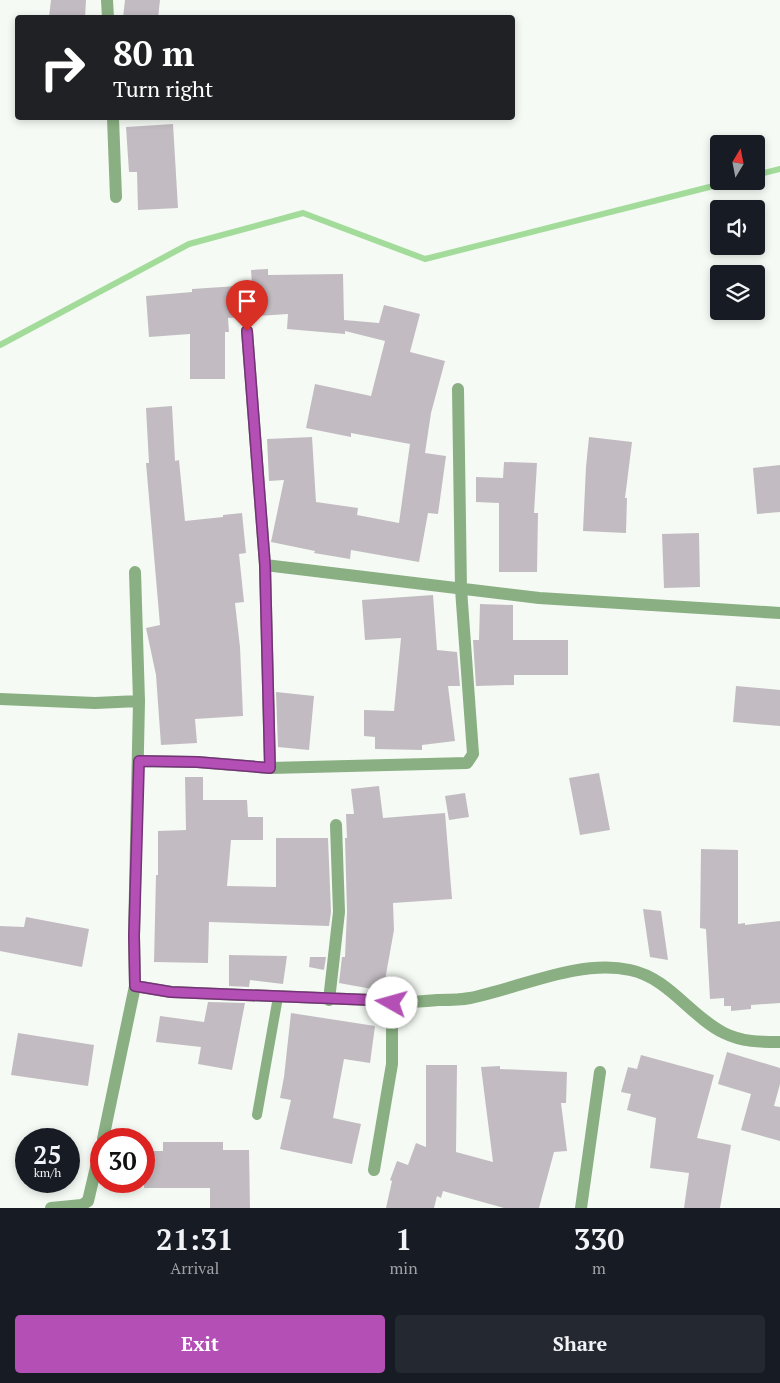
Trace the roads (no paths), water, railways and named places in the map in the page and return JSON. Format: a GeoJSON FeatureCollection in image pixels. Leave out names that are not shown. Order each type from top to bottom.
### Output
{"type":"FeatureCollection","features":[{"type":"Feature","properties":{"kind":"street"},"geometry":{"type":"LineString","coordinates":[[107,0],[108,15]]}},
{"type":"Feature","properties":{"kind":"street"},"geometry":{"type":"LineString","coordinates":[[112,120],[116,197]]}},
{"type":"Feature","properties":{"kind":"street"},"geometry":{"type":"LineString","coordinates":[[247,331],[265,565],[270,768]]}},
{"type":"Feature","properties":{"kind":"street"},"geometry":{"type":"LineString","coordinates":[[139,761],[197,762],[270,768],[467,763],[473,754],[461,588],[458,389]]}},
{"type":"Feature","properties":{"kind":"street"},"geometry":{"type":"LineString","coordinates":[[265,565],[539,598],[780,612]]}},
{"type":"Feature","properties":{"kind":"street"},"geometry":{"type":"LineString","coordinates":[[105,1128],[135,986],[134,936],[139,701],[135,572]]}},
{"type":"Feature","properties":{"kind":"street"},"geometry":{"type":"LineString","coordinates":[[0,699],[95,703],[139,701]]}},
{"type":"Feature","properties":{"kind":"street"},"geometry":{"type":"LineString","coordinates":[[329,1000],[339,912],[336,825]]}},
{"type":"Feature","properties":{"kind":"street"},"geometry":{"type":"LineString","coordinates":[[135,986],[171,992],[329,1000],[371,1000],[392,1003],[469,998],[548,976],[575,971],[605,968],[630,970],[654,979],[709,1023],[725,1033],[751,1042],[780,1042]]}},
{"type":"Feature","properties":{"kind":"street"},"geometry":{"type":"LineString","coordinates":[[374,1170],[392,1064],[392,1003]]}},
{"type":"Feature","properties":{"kind":"street"},"geometry":{"type":"LineString","coordinates":[[580,1208],[600,1072]]}},
{"type":"Feature","properties":{"kind":"street"},"geometry":{"type":"LineString","coordinates":[[50,1208],[82,1205],[88,1201],[90,1193]]}},
{"type":"Feature","properties":{"kind":"lane"},"geometry":{"type":"LineString","coordinates":[[257,1115],[278,997]]}},
{"type":"Feature","properties":{"kind":"waterway"},"geometry":{"type":"LineString","coordinates":[[765,173],[780,169]]}},
{"type":"Feature","properties":{"kind":"waterway"},"geometry":{"type":"LineString","coordinates":[[0,345],[189,244],[303,213],[425,259],[710,187]]}}]}
